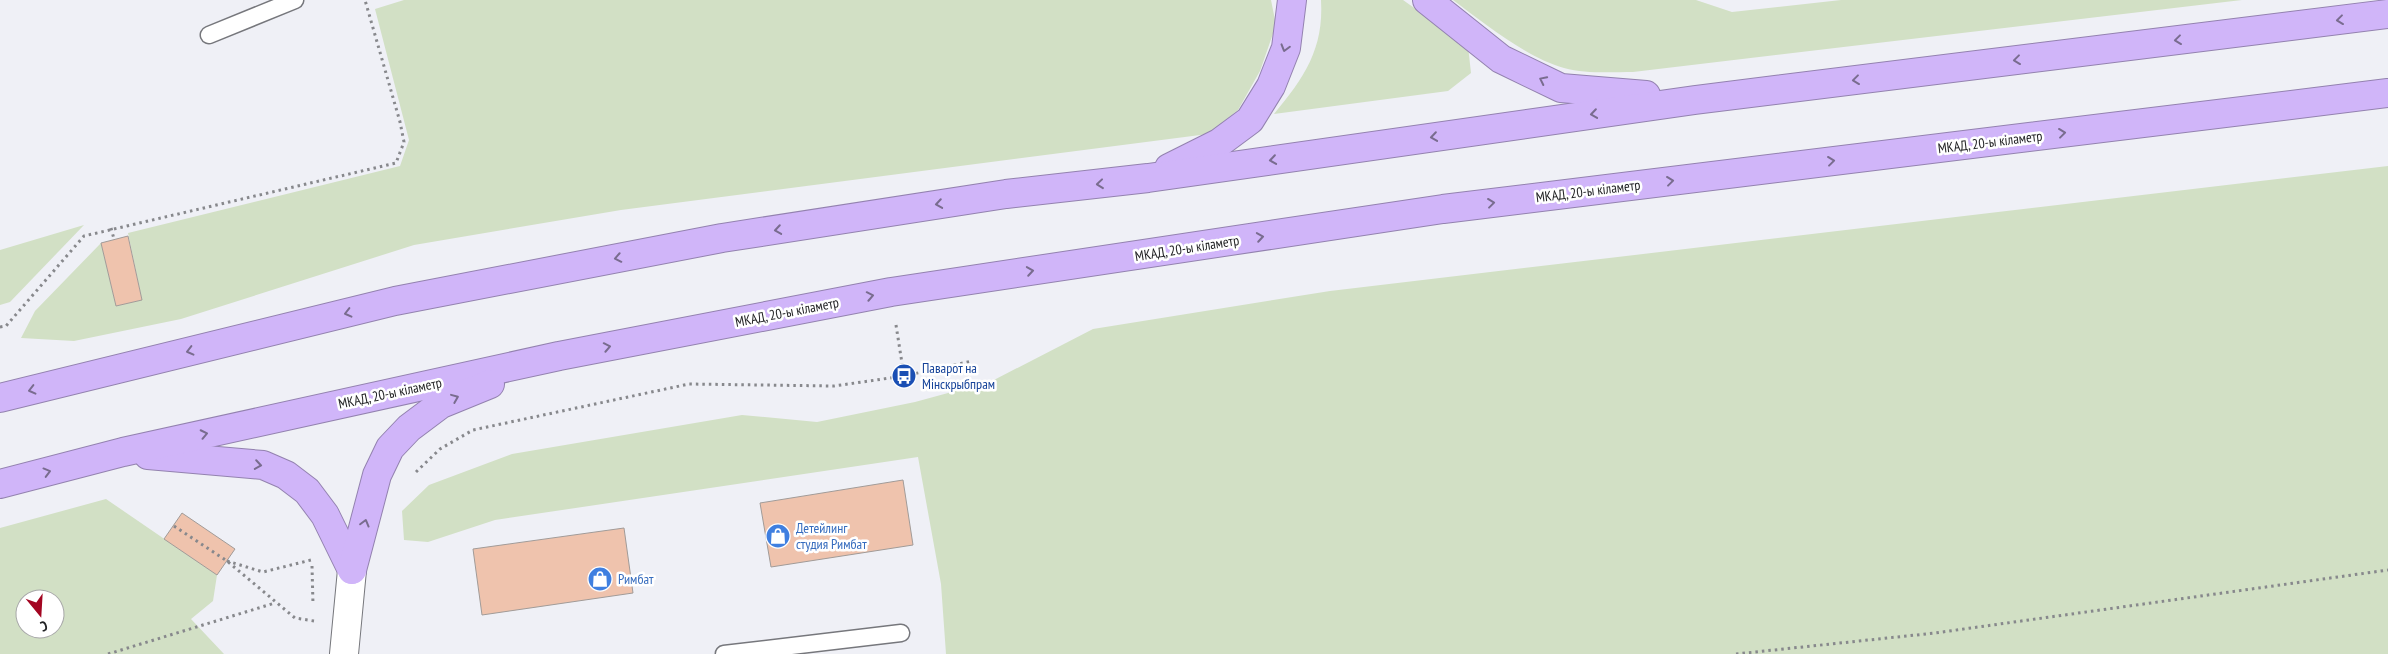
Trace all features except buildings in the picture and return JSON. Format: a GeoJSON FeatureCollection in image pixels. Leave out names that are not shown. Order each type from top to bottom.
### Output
{"type":"FeatureCollection","features":[{"type":"Feature","properties":{"kind":"highway"},"geometry":{"type":"LineString","coordinates":[[1148,178],[1219,143],[1250,120],[1271,86],[1286,48],[1292,0]]}},
{"type":"Feature","properties":{"kind":"highway"},"geometry":{"type":"LineString","coordinates":[[1427,0],[1501,59],[1561,88],[1695,100]]}},
{"type":"Feature","properties":{"kind":"highway"},"geometry":{"type":"LineString","coordinates":[[0,398],[395,301],[713,240],[1006,194],[1148,178],[1695,100],[2388,14]]}},
{"type":"Feature","properties":{"kind":"highway","name":"МКАД, 20-ы кіламетр"},"geometry":{"type":"LineString","coordinates":[[0,484],[122,452],[559,356],[891,292],[1442,209],[2388,93]]}},
{"type":"Feature","properties":{"kind":"highway"},"geometry":{"type":"LineString","coordinates":[[352,570],[377,475],[390,448],[410,428],[441,404],[559,356]]}},
{"type":"Feature","properties":{"kind":"highway"},"geometry":{"type":"LineString","coordinates":[[122,452],[263,465],[286,475],[307,491],[325,515],[352,570]]}},
{"type":"Feature","properties":{"kind":"street"},"geometry":{"type":"LineString","coordinates":[[344,654],[352,570]]}},
{"type":"Feature","properties":{"kind":"lane"},"geometry":{"type":"LineString","coordinates":[[209,35],[295,0]]}},
{"type":"Feature","properties":{"kind":"lane"},"geometry":{"type":"LineString","coordinates":[[724,654],[901,633]]}},
{"type":"Feature","properties":{"kind":"path"},"geometry":{"type":"LineString","coordinates":[[0,327],[6,326],[84,236],[111,228],[396,163],[404,142],[365,0]]}},
{"type":"Feature","properties":{"kind":"path"},"geometry":{"type":"LineString","coordinates":[[111,228],[114,240]]}},
{"type":"Feature","properties":{"kind":"path"},"geometry":{"type":"LineString","coordinates":[[891,292],[904,376]]}},
{"type":"Feature","properties":{"kind":"path"},"geometry":{"type":"LineString","coordinates":[[413,475],[440,449],[474,430],[689,384],[834,386],[904,376],[972,361]]}},
{"type":"Feature","properties":{"kind":"path"},"geometry":{"type":"LineString","coordinates":[[174,526],[227,561],[295,618],[314,620]]}},
{"type":"Feature","properties":{"kind":"path"},"geometry":{"type":"LineString","coordinates":[[227,561],[263,572],[312,560],[313,629]]}},
{"type":"Feature","properties":{"kind":"path"},"geometry":{"type":"LineString","coordinates":[[1736,654],[1935,633],[2388,570]]}},
{"type":"Feature","properties":{"kind":"path"},"geometry":{"type":"LineString","coordinates":[[108,654],[276,603]]}},
{"type":"Feature","properties":{"kind":"green space"},"geometry":{"type":"Polygon","coordinates":[[[404,0],[1271,0],[1276,25],[1260,71],[1238,110],[1208,134],[621,210],[414,245],[181,319],[74,341],[21,338],[35,311],[101,243],[116,306],[142,300],[128,233],[400,166],[409,140],[375,9],[404,0]]]}},
{"type":"Feature","properties":{"kind":"green space"},"geometry":{"type":"Polygon","coordinates":[[[1321,0],[1403,0],[1468,46],[1471,73],[1448,91],[1274,114],[1303,75],[1310,62],[1319,33],[1321,0]]]}},
{"type":"Feature","properties":{"kind":"green space"},"geometry":{"type":"Polygon","coordinates":[[[1453,0],[1696,0],[1732,12],[1841,0],[2242,0],[1633,72],[1590,72],[1564,68],[1535,56],[1506,39],[1453,0]]]}},
{"type":"Feature","properties":{"kind":"green space"},"geometry":{"type":"Polygon","coordinates":[[[2388,166],[2388,654],[946,654],[941,584],[918,457],[495,520],[428,542],[404,540],[402,511],[429,485],[512,454],[742,415],[817,422],[915,402],[992,381],[1093,329],[1330,291],[2388,166]]]}},
{"type":"Feature","properties":{"kind":"green space"},"geometry":{"type":"Polygon","coordinates":[[[84,225],[10,302],[0,305],[0,250],[84,225]]]}},
{"type":"Feature","properties":{"kind":"green space"},"geometry":{"type":"Polygon","coordinates":[[[106,499],[217,575],[213,601],[191,619],[224,654],[0,654],[0,528],[106,499]]]}},
{"type":"Feature","properties":{"kind":"place","name":"Паварот на Мінскрыбпрам"},"geometry":{"type":"Point","coordinates":[904,376]}},
{"type":"Feature","properties":{"kind":"place","name":"Детейлинг студия Римбат"},"geometry":{"type":"Point","coordinates":[778,536]}},
{"type":"Feature","properties":{"kind":"place","name":"Римбат"},"geometry":{"type":"Point","coordinates":[600,579]}}]}
